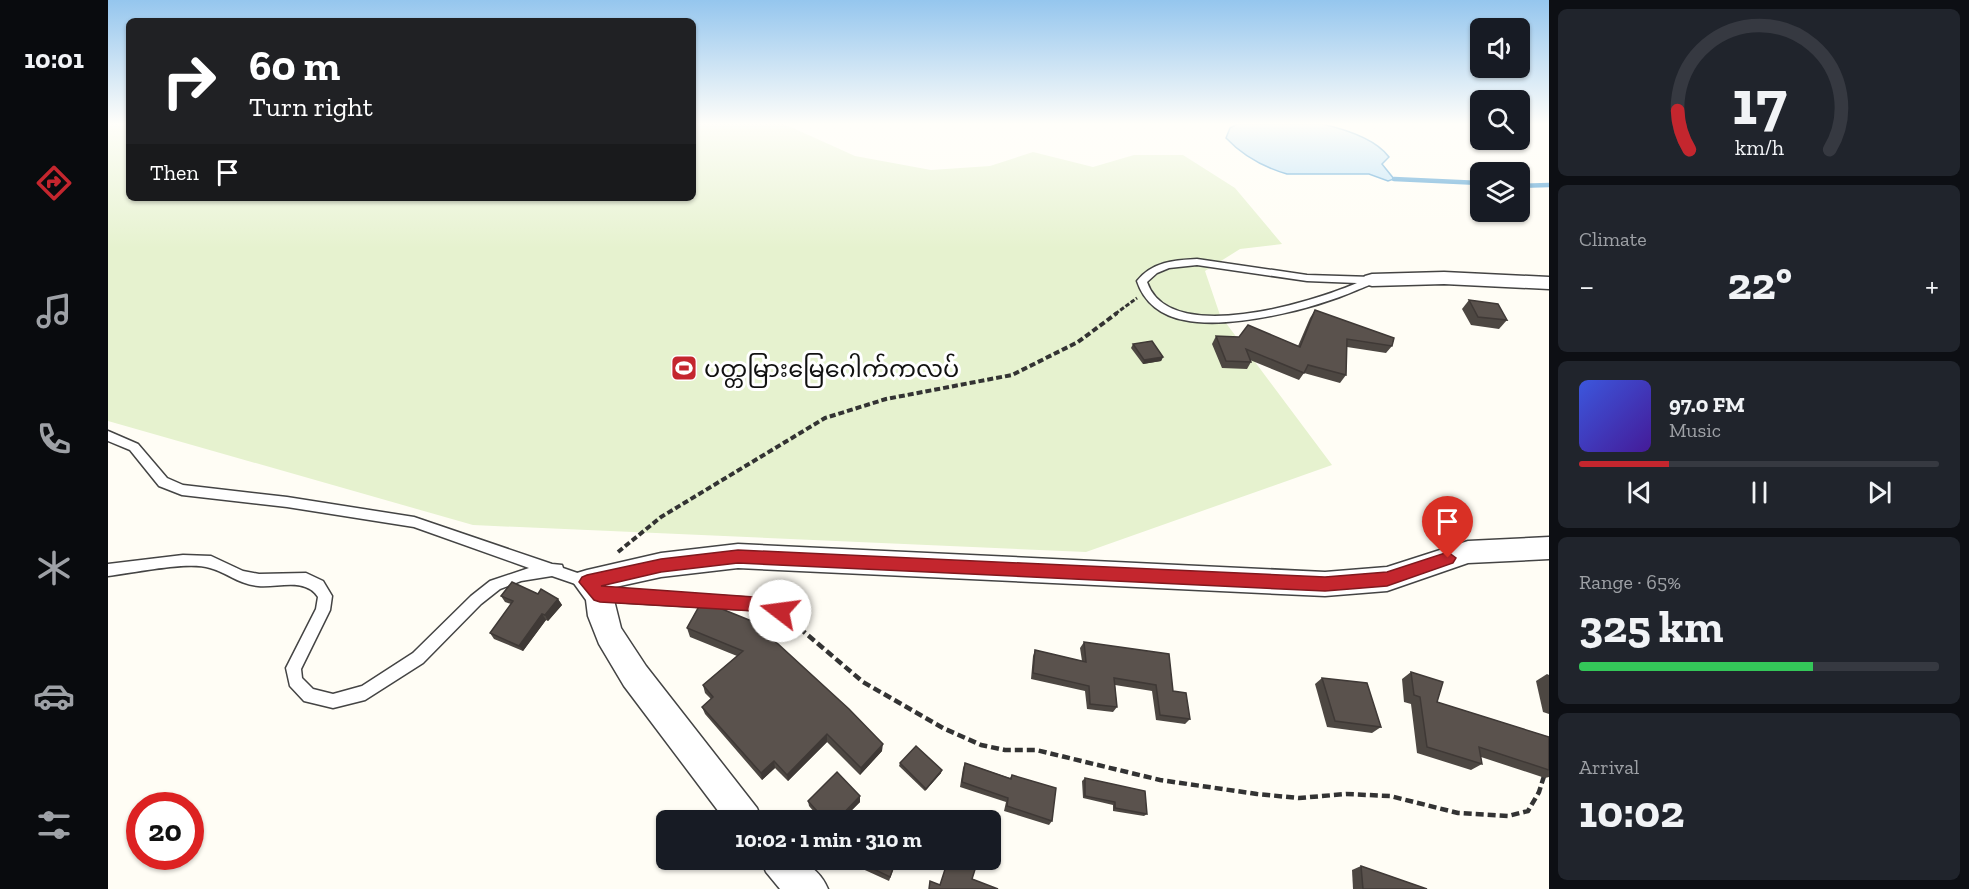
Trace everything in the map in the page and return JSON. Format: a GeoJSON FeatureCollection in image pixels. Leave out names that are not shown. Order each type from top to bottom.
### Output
{"type":"FeatureCollection","features":[{"type":"Feature","properties":{"kind":"street"},"geometry":{"type":"LineString","coordinates":[[1372,280],[1444,278],[1549,283]]}},
{"type":"Feature","properties":{"kind":"street"},"geometry":{"type":"LineString","coordinates":[[737,810],[634,676],[609,635],[593,588],[661,565],[738,556],[1325,584],[1387,579],[1468,552],[1549,548]]}},
{"type":"Feature","properties":{"kind":"street"},"geometry":{"type":"LineString","coordinates":[[787,870],[810,889]]}},
{"type":"Feature","properties":{"kind":"lane"},"geometry":{"type":"LineString","coordinates":[[1178,263],[1226,266],[1306,278],[1372,280],[1324,300],[1275,312],[1196,318],[1170,312],[1144,292],[1142,281],[1149,272],[1161,266],[1178,263]]}},
{"type":"Feature","properties":{"kind":"lane"},"geometry":{"type":"LineString","coordinates":[[108,436],[134,447],[164,482],[182,490],[287,502],[414,522],[557,569],[593,588],[754,604],[780,611]]}},
{"type":"Feature","properties":{"kind":"lane"},"geometry":{"type":"LineString","coordinates":[[108,570],[183,561],[211,562],[241,577],[259,580],[306,579],[318,585],[325,596],[323,610],[294,668],[295,681],[309,696],[333,700],[365,693],[418,658],[476,600],[495,585],[520,575],[557,569]]}},
{"type":"Feature","properties":{"kind":"path"},"geometry":{"type":"LineString","coordinates":[[617,553],[661,517],[825,418],[886,399],[1012,375],[1078,342],[1144,292]]}},
{"type":"Feature","properties":{"kind":"path"},"geometry":{"type":"LineString","coordinates":[[780,611],[863,682],[962,736],[981,745],[1005,750],[1036,750],[1160,780],[1299,798],[1346,794],[1390,796],[1458,813],[1508,816],[1528,811],[1539,792],[1549,761]]}},
{"type":"Feature","properties":{"kind":"green space","name":"ပတ္တမြားမြေဂေါက်ကလပ်"},"geometry":{"type":"Polygon","coordinates":[[[108,165],[126,165],[126,201],[696,201],[696,165],[906,165],[931,170],[992,165],[1200,165],[1235,188],[1282,244],[1240,249],[1205,271],[1220,315],[1332,465],[1086,552],[473,525],[108,421],[108,165]]]}},
{"type":"Feature","properties":{"kind":"water"},"geometry":{"type":"Polygon","coordinates":[[[1265,165],[1383,165],[1394,179],[1388,181],[1369,174],[1287,174],[1265,165]]]}},
{"type":"Feature","properties":{"kind":"building"},"geometry":{"type":"Polygon","coordinates":[[[1469,300],[1498,304],[1507,320],[1478,317],[1469,300]]]}},
{"type":"Feature","properties":{"kind":"building"},"geometry":{"type":"Polygon","coordinates":[[[1315,310],[1394,338],[1392,346],[1347,339],[1346,375],[1308,365],[1304,373],[1246,349],[1251,362],[1226,361],[1216,336],[1239,337],[1248,325],[1300,347],[1315,310]]]}},
{"type":"Feature","properties":{"kind":"building"},"geometry":{"type":"Polygon","coordinates":[[[1152,341],[1163,357],[1144,360],[1133,344],[1152,341]]]}},
{"type":"Feature","properties":{"kind":"building"},"geometry":{"type":"Polygon","coordinates":[[[512,582],[538,594],[541,589],[558,599],[545,615],[542,614],[519,646],[490,633],[513,601],[501,596],[512,582]]]}},
{"type":"Feature","properties":{"kind":"building"},"geometry":{"type":"Polygon","coordinates":[[[702,601],[754,622],[849,709],[883,744],[861,768],[827,734],[787,775],[774,761],[761,773],[702,707],[713,697],[703,685],[743,651],[687,628],[702,601]]]}},
{"type":"Feature","properties":{"kind":"building"},"geometry":{"type":"Polygon","coordinates":[[[1084,642],[1169,654],[1173,691],[1186,693],[1190,719],[1160,715],[1156,685],[1114,678],[1117,707],[1090,704],[1089,686],[1033,673],[1035,650],[1086,662],[1084,642]]]}},
{"type":"Feature","properties":{"kind":"building"},"geometry":{"type":"Polygon","coordinates":[[[1411,672],[1443,682],[1437,702],[1549,737],[1549,770],[1479,747],[1482,764],[1427,747],[1420,697],[1414,695],[1411,672]]]}},
{"type":"Feature","properties":{"kind":"building"},"geometry":{"type":"Polygon","coordinates":[[[1322,678],[1367,683],[1381,727],[1335,721],[1322,678]]]}},
{"type":"Feature","properties":{"kind":"building"},"geometry":{"type":"Polygon","coordinates":[[[916,746],[942,770],[926,789],[900,763],[916,746]]]}},
{"type":"Feature","properties":{"kind":"building"},"geometry":{"type":"Polygon","coordinates":[[[965,763],[1011,779],[1012,775],[1056,788],[1052,821],[1007,806],[1008,798],[962,782],[965,763]]]}},
{"type":"Feature","properties":{"kind":"building"},"geometry":{"type":"Polygon","coordinates":[[[837,772],[860,796],[847,810],[816,810],[808,801],[837,772]]]}},
{"type":"Feature","properties":{"kind":"building"},"geometry":{"type":"Polygon","coordinates":[[[1085,778],[1145,791],[1147,814],[1115,808],[1115,802],[1085,796],[1085,778]]]}},
{"type":"Feature","properties":{"kind":"building"},"geometry":{"type":"Polygon","coordinates":[[[1361,866],[1427,889],[1363,889],[1361,866]]]}},
{"type":"Feature","properties":{"kind":"building"},"geometry":{"type":"Polygon","coordinates":[[[876,870],[892,870],[890,877],[876,870]]]}},
{"type":"Feature","properties":{"kind":"building"},"geometry":{"type":"Polygon","coordinates":[[[945,870],[975,870],[972,879],[998,889],[929,889],[930,881],[940,885],[945,870]]]}},
{"type":"Feature","properties":{"kind":"waterway"},"geometry":{"type":"LineString","coordinates":[[1394,179],[1470,183]]}},
{"type":"Feature","properties":{"kind":"waterway"},"geometry":{"type":"LineString","coordinates":[[1530,186],[1549,185]]}},
{"type":"Feature","properties":{"kind":"place","name":"ပတ္တမြားမြေဂေါက်ကလပ်"},"geometry":{"type":"Point","coordinates":[684,368]}},
{"type":"Feature","properties":{"kind":"route"},"geometry":{"type":"LineString","coordinates":[[780,611],[754,604],[600,595],[587,582],[661,565],[738,556],[1325,584],[1387,579],[1448,558]]}}]}
